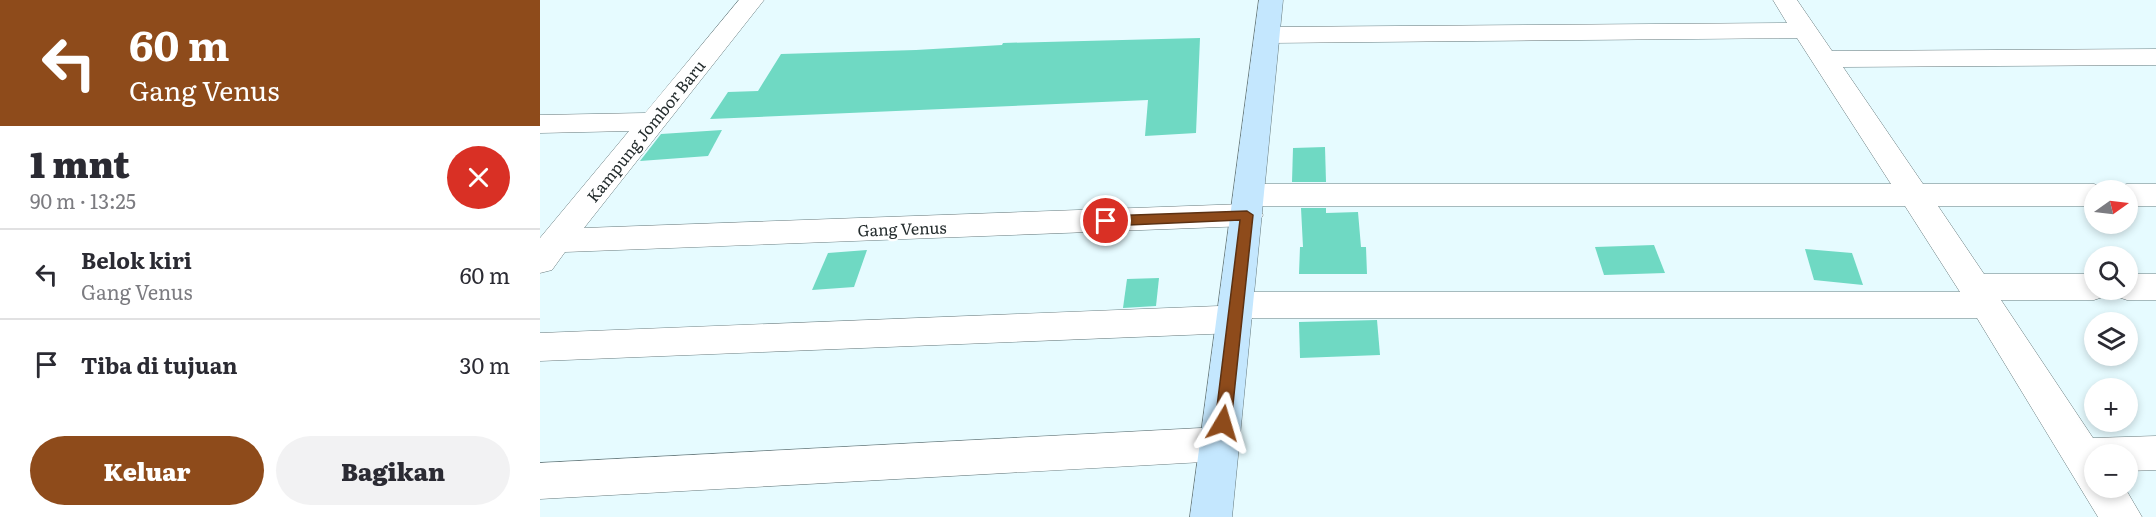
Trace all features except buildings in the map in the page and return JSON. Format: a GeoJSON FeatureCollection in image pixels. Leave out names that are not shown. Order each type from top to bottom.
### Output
{"type":"FeatureCollection","features":[{"type":"Feature","properties":{"kind":"street","name":"Kampung Jombor Baru"},"geometry":{"type":"LineString","coordinates":[[548,251],[752,0]]}},
{"type":"Feature","properties":{"kind":"street"},"geometry":{"type":"LineString","coordinates":[[1211,517],[1271,0]]}},
{"type":"Feature","properties":{"kind":"street"},"geometry":{"type":"LineString","coordinates":[[1785,0],[2084,450]]}},
{"type":"Feature","properties":{"kind":"street"},"geometry":{"type":"LineString","coordinates":[[1268,35],[1805,30]]}},
{"type":"Feature","properties":{"kind":"street"},"geometry":{"type":"LineString","coordinates":[[1825,59],[2156,57]]}},
{"type":"Feature","properties":{"kind":"street"},"geometry":{"type":"LineString","coordinates":[[540,124],[653,122]]}},
{"type":"Feature","properties":{"kind":"street","name":"Gang Venus"},"geometry":{"type":"LineString","coordinates":[[548,251],[1248,205],[2084,195]]}},
{"type":"Feature","properties":{"kind":"street"},"geometry":{"type":"LineString","coordinates":[[2138,195],[2156,195]]}},
{"type":"Feature","properties":{"kind":"street"},"geometry":{"type":"LineString","coordinates":[[2138,287],[2156,287]]}},
{"type":"Feature","properties":{"kind":"street"},"geometry":{"type":"LineString","coordinates":[[540,347],[1236,312],[1980,296],[2084,288]]}},
{"type":"Feature","properties":{"kind":"street"},"geometry":{"type":"LineString","coordinates":[[540,481],[1221,444]]}},
{"type":"Feature","properties":{"kind":"street"},"geometry":{"type":"LineString","coordinates":[[2138,456],[2156,453]]}},
{"type":"Feature","properties":{"kind":"street"},"geometry":{"type":"LineString","coordinates":[[2111,498],[2121,517]]}},
{"type":"Feature","properties":{"kind":"route"},"geometry":{"type":"LineString","coordinates":[[1106,221],[1247,215],[1223,423]]}}]}
